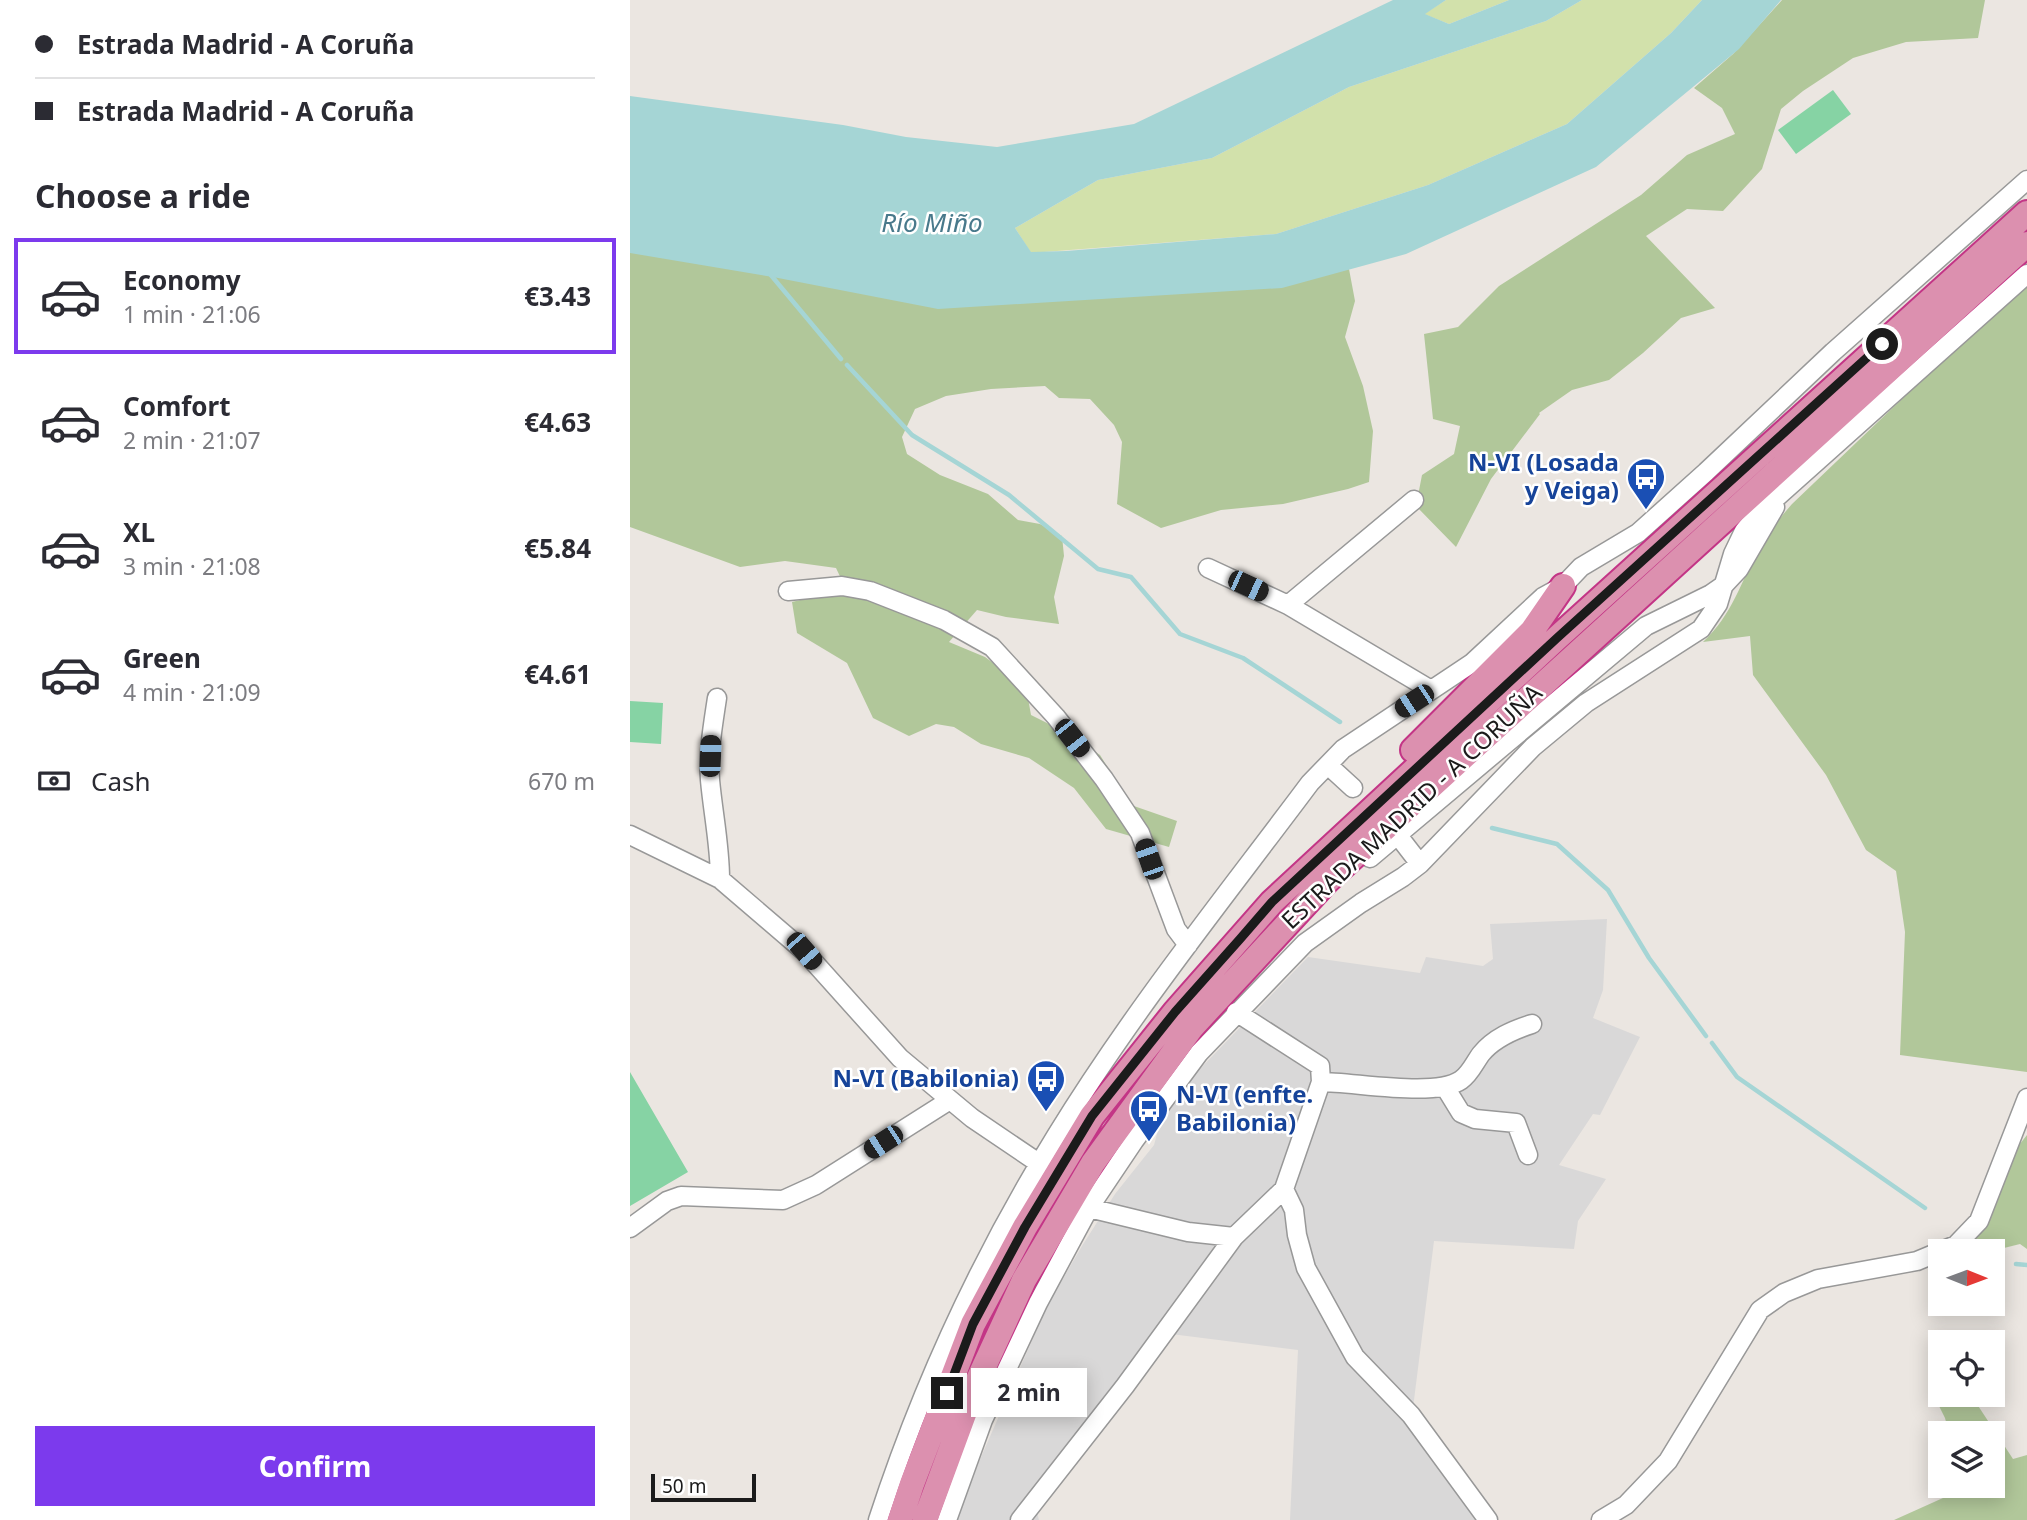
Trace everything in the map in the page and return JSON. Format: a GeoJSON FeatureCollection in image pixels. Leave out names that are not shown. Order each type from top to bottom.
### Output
{"type":"FeatureCollection","features":[{"type":"Feature","properties":{"kind":"highway","name":"ESTRADA MADRID - A CORUÑA"},"geometry":{"type":"LineString","coordinates":[[901,1520],[973,1324],[1025,1227],[1092,1116],[1175,1012],[1272,902],[2027,213]]}},
{"type":"Feature","properties":{"kind":"highway","name":"ESTRADA MADRID - A CORUÑA"},"geometry":{"type":"LineString","coordinates":[[925,1520],[971,1395],[1024,1280],[1093,1163],[1192,1027],[1326,881],[2027,244]]}},
{"type":"Feature","properties":{"kind":"highway"},"geometry":{"type":"LineString","coordinates":[[1115,1086],[1154,1025],[1200,965],[1275,884],[1532,631],[1563,586]]}},
{"type":"Feature","properties":{"kind":"street"},"geometry":{"type":"LineString","coordinates":[[878,1520],[935,1367],[985,1261],[1040,1164],[1115,1047],[1310,783],[1343,749],[1472,663],[1543,597],[1563,586],[1581,567],[1638,533],[1833,352],[2027,180]]}},
{"type":"Feature","properties":{"kind":"street"},"geometry":{"type":"LineString","coordinates":[[947,1520],[983,1420],[1038,1303],[1089,1208],[1199,1053],[1305,943],[1420,864],[1533,747],[1586,702],[1701,629],[1718,604],[1732,554],[1744,531],[1758,514],[2027,274]]}},
{"type":"Feature","properties":{"kind":"street"},"geometry":{"type":"LineString","coordinates":[[1288,605],[1414,499]]}},
{"type":"Feature","properties":{"kind":"street"},"geometry":{"type":"LineString","coordinates":[[1208,568],[1288,605],[1431,690]]}},
{"type":"Feature","properties":{"kind":"street"},"geometry":{"type":"LineString","coordinates":[[1232,983],[1362,865],[1646,626],[1724,585]]}},
{"type":"Feature","properties":{"kind":"street"},"geometry":{"type":"LineString","coordinates":[[788,592],[842,586],[870,591],[944,620],[992,647],[1056,717],[1140,833],[1175,929],[1188,945]]}},
{"type":"Feature","properties":{"kind":"street"},"geometry":{"type":"LineString","coordinates":[[718,698],[711,735],[710,777],[720,857],[720,879]]}},
{"type":"Feature","properties":{"kind":"street"},"geometry":{"type":"LineString","coordinates":[[1329,765],[1353,788]]}},
{"type":"Feature","properties":{"kind":"street"},"geometry":{"type":"LineString","coordinates":[[630,835],[720,879],[804,951],[900,1058],[972,1118],[1040,1164]]}},
{"type":"Feature","properties":{"kind":"street"},"geometry":{"type":"LineString","coordinates":[[1403,842],[1420,864]]}},
{"type":"Feature","properties":{"kind":"street"},"geometry":{"type":"LineString","coordinates":[[1020,1520],[1125,1386],[1234,1237],[1284,1189],[1321,1082],[1320,1066],[1236,1012]]}},
{"type":"Feature","properties":{"kind":"street"},"geometry":{"type":"LineString","coordinates":[[1321,1082],[1382,1087],[1445,1087],[1463,1079],[1483,1051],[1509,1032],[1532,1024]]}},
{"type":"Feature","properties":{"kind":"street"},"geometry":{"type":"LineString","coordinates":[[1461,1113],[1463,1079]]}},
{"type":"Feature","properties":{"kind":"street"},"geometry":{"type":"LineString","coordinates":[[1445,1087],[1461,1113],[1475,1119],[1516,1123],[1528,1155]]}},
{"type":"Feature","properties":{"kind":"street"},"geometry":{"type":"LineString","coordinates":[[1962,1239],[1979,1221],[2027,1098]]}},
{"type":"Feature","properties":{"kind":"street"},"geometry":{"type":"LineString","coordinates":[[630,1228],[667,1201],[681,1196],[783,1200],[816,1185],[950,1100]]}},
{"type":"Feature","properties":{"kind":"street"},"geometry":{"type":"LineString","coordinates":[[1284,1189],[1294,1210],[1297,1235],[1306,1268],[1355,1357],[1411,1415],[1488,1520]]}},
{"type":"Feature","properties":{"kind":"street"},"geometry":{"type":"LineString","coordinates":[[1089,1208],[1188,1232],[1234,1237]]}},
{"type":"Feature","properties":{"kind":"street"},"geometry":{"type":"LineString","coordinates":[[1601,1520],[1626,1505],[1668,1461],[1760,1310],[1784,1293],[1818,1279],[1917,1261],[1928,1256]]}},
{"type":"Feature","properties":{"kind":"shaded area"},"geometry":{"type":"Polygon","coordinates":[[[1607,919],[1603,990],[1593,1018],[1640,1037],[1600,1115],[1593,1114],[1559,1165],[1606,1179],[1578,1221],[1574,1249],[1434,1241],[1413,1408],[1492,1520],[1290,1520],[1298,1350],[1171,1334],[1036,1508],[1039,1520],[957,1520],[978,1464],[1047,1306],[1082,1246],[1115,1194],[1154,1145],[1160,1123],[1196,1073],[1308,957],[1420,973],[1426,957],[1483,966],[1493,959],[1490,924],[1607,919]]]}},
{"type":"Feature","properties":{"kind":"green space"},"geometry":{"type":"Polygon","coordinates":[[[1446,0],[1509,0],[1449,24],[1424,14],[1446,0]]]}},
{"type":"Feature","properties":{"kind":"green space"},"geometry":{"type":"Polygon","coordinates":[[[1582,0],[1702,0],[1671,33],[1567,124],[1428,185],[1276,234],[1031,253],[1015,228],[1098,180],[1212,158],[1349,87],[1546,21],[1582,0]]]}},
{"type":"Feature","properties":{"kind":"green space"},"geometry":{"type":"Polygon","coordinates":[[[1782,0],[1985,0],[1978,38],[1906,42],[1853,58],[1803,91],[1781,109],[1762,169],[1723,211],[1687,209],[1646,236],[1715,308],[1681,318],[1609,380],[1572,390],[1539,413],[1491,479],[1456,547],[1416,506],[1422,475],[1454,454],[1460,426],[1433,419],[1424,334],[1458,327],[1499,286],[1641,195],[1687,155],[1735,134],[1722,108],[1694,88],[1733,54],[1782,0]]]}},
{"type":"Feature","properties":{"kind":"green space"},"geometry":{"type":"Polygon","coordinates":[[[1833,90],[1851,114],[1796,154],[1778,130],[1833,90]]]}},
{"type":"Feature","properties":{"kind":"green space"},"geometry":{"type":"Polygon","coordinates":[[[630,237],[1329,274],[1349,269],[1355,301],[1345,337],[1363,386],[1373,431],[1369,482],[1283,504],[1221,510],[1161,528],[1117,504],[1122,442],[1114,425],[1090,399],[1059,398],[1045,386],[991,389],[946,396],[915,409],[902,437],[907,454],[940,475],[988,494],[1018,520],[1040,524],[1062,536],[1064,556],[1054,597],[1059,624],[977,610],[949,642],[985,657],[1026,687],[1031,715],[1067,733],[1100,755],[1131,805],[1177,821],[1169,847],[1106,829],[1074,788],[1029,758],[981,744],[954,727],[936,724],[909,736],[873,718],[847,663],[797,633],[792,602],[846,589],[836,568],[785,561],[740,567],[630,527],[630,237]]]}},
{"type":"Feature","properties":{"kind":"green space"},"geometry":{"type":"Polygon","coordinates":[[[2027,284],[2027,1072],[1900,1055],[1905,932],[1896,871],[1866,850],[1826,775],[1753,675],[1750,636],[1703,642],[1722,620],[1763,543],[1792,504],[1970,334],[2027,284]]]}},
{"type":"Feature","properties":{"kind":"green space"},"geometry":{"type":"Polygon","coordinates":[[[630,701],[663,703],[661,744],[630,742],[630,701]]]}},
{"type":"Feature","properties":{"kind":"green space"},"geometry":{"type":"Polygon","coordinates":[[[630,1072],[688,1172],[630,1206],[630,1072]]]}},
{"type":"Feature","properties":{"kind":"green space"},"geometry":{"type":"Polygon","coordinates":[[[2027,1135],[2027,1249],[2020,1244],[2006,1248],[2006,1239],[1968,1239],[1996,1174],[2027,1135]]]}},
{"type":"Feature","properties":{"kind":"green space"},"geometry":{"type":"Polygon","coordinates":[[[1940,1407],[1979,1407],[1988,1421],[1946,1421],[1940,1407]]]}},
{"type":"Feature","properties":{"kind":"green space"},"geometry":{"type":"Polygon","coordinates":[[[2005,1447],[2013,1459],[2027,1455],[2027,1520],[1894,1520],[1943,1498],[2005,1498],[2005,1447]]]}},
{"type":"Feature","properties":{"kind":"water","name":"Río Miño"},"geometry":{"type":"Polygon","coordinates":[[[1393,0],[1446,0],[1425,14],[1449,24],[1509,0],[1582,0],[1546,21],[1349,87],[1212,158],[1098,180],[1015,228],[1031,252],[1276,234],[1428,185],[1567,124],[1671,33],[1702,0],[1781,0],[1739,49],[1596,167],[1406,254],[1282,288],[938,309],[630,253],[630,96],[843,125],[906,137],[997,147],[1134,124],[1393,0]]]}},
{"type":"Feature","properties":{"kind":"waterway"},"geometry":{"type":"LineString","coordinates":[[770,274],[841,359]]}},
{"type":"Feature","properties":{"kind":"waterway"},"geometry":{"type":"LineString","coordinates":[[847,365],[912,435],[1009,495],[1098,569],[1131,577],[1180,634],[1243,658],[1340,722]]}},
{"type":"Feature","properties":{"kind":"waterway"},"geometry":{"type":"LineString","coordinates":[[1492,828],[1557,844],[1608,890],[1649,958],[1706,1036]]}},
{"type":"Feature","properties":{"kind":"waterway"},"geometry":{"type":"LineString","coordinates":[[1712,1043],[1737,1077],[1925,1208]]}},
{"type":"Feature","properties":{"kind":"waterway"},"geometry":{"type":"LineString","coordinates":[[2016,1264],[2027,1265]]}},
{"type":"Feature","properties":{"kind":"place","name":"N-VI (Losada y Veiga)"},"geometry":{"type":"Point","coordinates":[1646,511]}},
{"type":"Feature","properties":{"kind":"place","name":"N-VI (Babilonia)"},"geometry":{"type":"Point","coordinates":[1046,1113]}},
{"type":"Feature","properties":{"kind":"place","name":"N-VI (enfte. Babilonia)"},"geometry":{"type":"Point","coordinates":[1149,1143]}},
{"type":"Feature","properties":{"kind":"route"},"geometry":{"type":"LineString","coordinates":[[947,1393],[973,1324],[1025,1227],[1092,1116],[1175,1012],[1272,902],[1557,638],[1882,344]]}}]}
